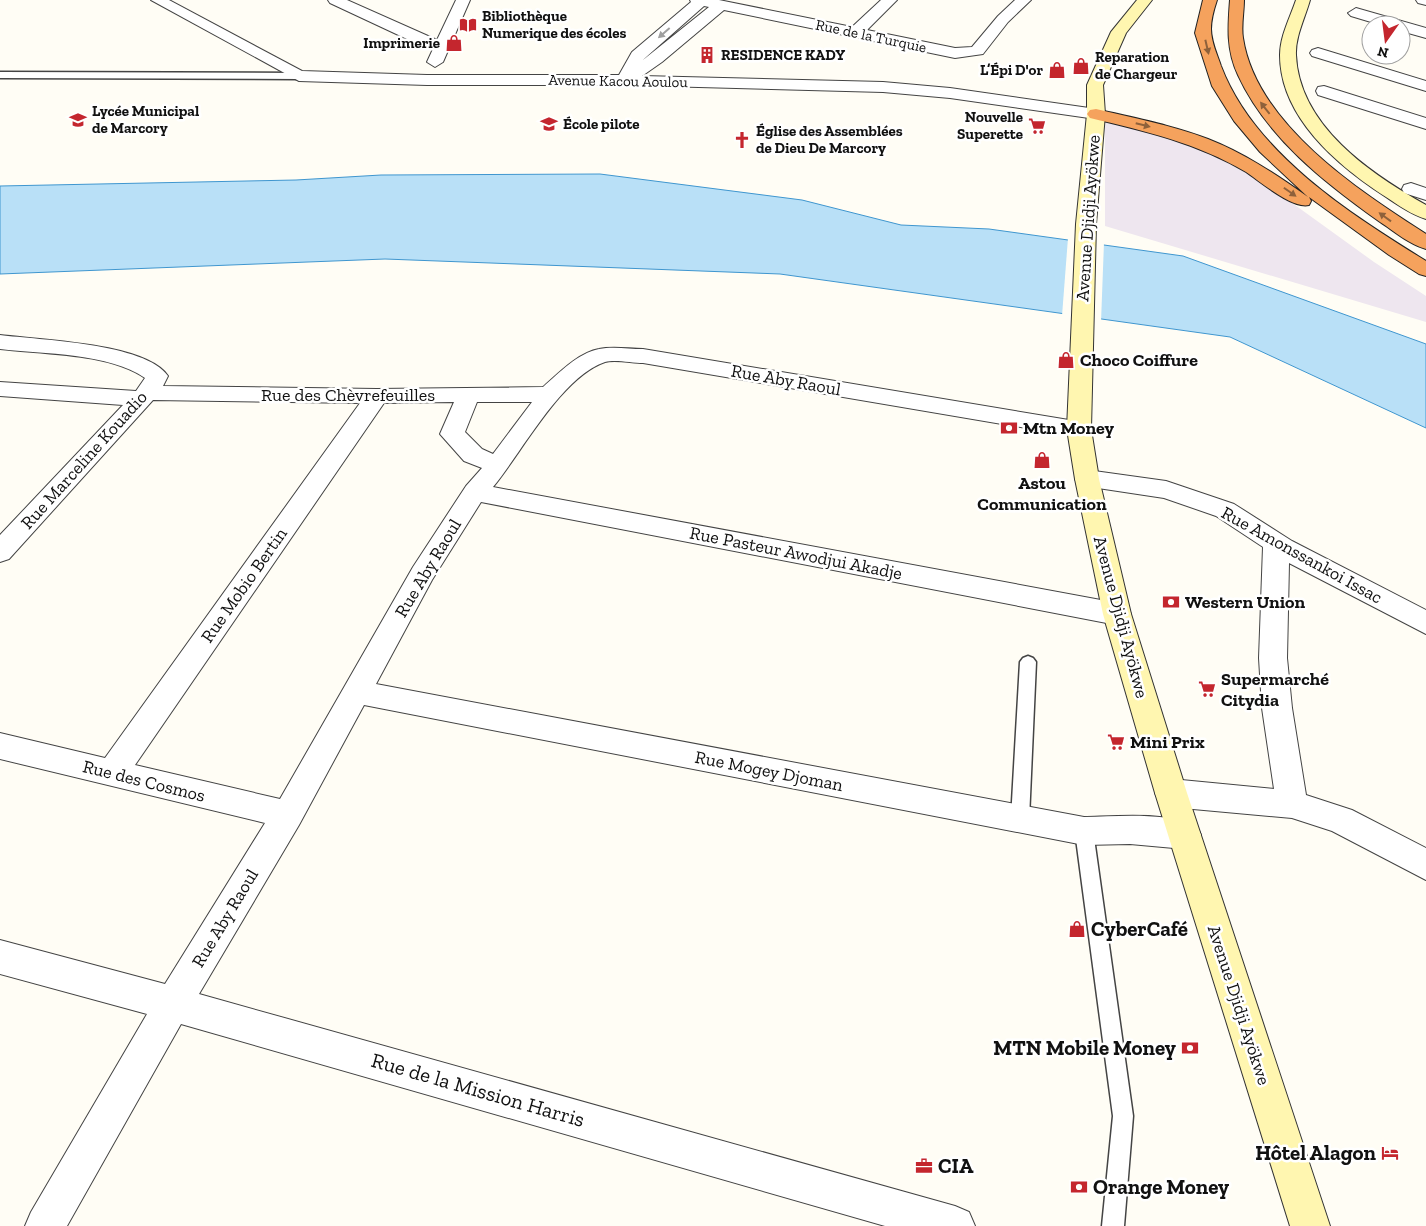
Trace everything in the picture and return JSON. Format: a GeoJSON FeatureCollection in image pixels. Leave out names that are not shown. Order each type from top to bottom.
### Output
{"type":"FeatureCollection","features":[{"type":"Feature","properties":{"kind":"highway"},"geometry":{"type":"LineString","coordinates":[[1210,0],[1203,30],[1216,80],[1232,106],[1270,151],[1318,196],[1358,227],[1426,270]]}},
{"type":"Feature","properties":{"kind":"highway"},"geometry":{"type":"LineString","coordinates":[[1237,0],[1233,15],[1232,34],[1247,82],[1263,106],[1314,162],[1388,219],[1426,243]]}},
{"type":"Feature","properties":{"kind":"highway"},"geometry":{"type":"LineString","coordinates":[[1096,114],[1158,129],[1210,146],[1272,180],[1356,238],[1398,252]]}},
{"type":"Feature","properties":{"kind":"street","name":"Avenue Kacou Aoulou"},"geometry":{"type":"LineString","coordinates":[[158,0],[299,76],[427,80],[624,80],[882,87],[950,93],[1096,114]]}},
{"type":"Feature","properties":{"kind":"street"},"geometry":{"type":"LineString","coordinates":[[335,0],[428,43],[442,46]]}},
{"type":"Feature","properties":{"kind":"street"},"geometry":{"type":"LineString","coordinates":[[427,80],[463,0]]}},
{"type":"Feature","properties":{"kind":"street"},"geometry":{"type":"LineString","coordinates":[[624,80],[638,55],[699,0]]}},
{"type":"Feature","properties":{"kind":"street","name":"Rue de la Turquie"},"geometry":{"type":"LineString","coordinates":[[699,0],[955,53],[966,53],[977,51],[1004,19],[1024,0]]}},
{"type":"Feature","properties":{"kind":"street"},"geometry":{"type":"LineString","coordinates":[[754,12],[768,0]]}},
{"type":"Feature","properties":{"kind":"street"},"geometry":{"type":"LineString","coordinates":[[856,32],[890,0]]}},
{"type":"Feature","properties":{"kind":"street","name":"Avenue Djidji Ayökwe"},"geometry":{"type":"LineString","coordinates":[[1145,0],[1119,32],[1106,56],[1095,85],[1096,114],[1086,224],[1081,331],[1079,429],[1087,479],[1117,614],[1171,793],[1310,1226]]}},
{"type":"Feature","properties":{"kind":"street"},"geometry":{"type":"LineString","coordinates":[[1298,2],[1290,36],[1288,56],[1290,84],[1308,118],[1336,149],[1398,199],[1426,213]]}},
{"type":"Feature","properties":{"kind":"street"},"geometry":{"type":"LineString","coordinates":[[624,80],[656,59],[721,5]]}},
{"type":"Feature","properties":{"kind":"street"},"geometry":{"type":"LineString","coordinates":[[1356,13],[1363,15]]}},
{"type":"Feature","properties":{"kind":"street"},"geometry":{"type":"LineString","coordinates":[[1411,29],[1426,33]]}},
{"type":"Feature","properties":{"kind":"street"},"geometry":{"type":"LineString","coordinates":[[1318,54],[1426,86]]}},
{"type":"Feature","properties":{"kind":"street"},"geometry":{"type":"LineString","coordinates":[[1324,91],[1426,124]]}},
{"type":"Feature","properties":{"kind":"street","name":"Rue Marceline Kouadio"},"geometry":{"type":"LineString","coordinates":[[0,342],[106,354],[138,363],[157,376],[144,396],[0,552]]}},
{"type":"Feature","properties":{"kind":"street","name":"Rue Aby Raoul"},"geometry":{"type":"LineString","coordinates":[[45,1226],[174,1004],[288,815],[422,574],[476,492],[498,465],[549,394],[576,370],[601,355],[643,356],[1079,429]]}},
{"type":"Feature","properties":{"kind":"street","name":"Rue des Chèvrefeuilles"},"geometry":{"type":"LineString","coordinates":[[0,390],[144,396],[549,394]]}},
{"type":"Feature","properties":{"kind":"street"},"geometry":{"type":"LineString","coordinates":[[470,394],[452,434],[473,455],[498,465]]}},
{"type":"Feature","properties":{"kind":"street","name":"Rue Mobio Bertin"},"geometry":{"type":"LineString","coordinates":[[112,773],[377,396]]}},
{"type":"Feature","properties":{"kind":"street","name":"Rue Amonssankoi Issac"},"geometry":{"type":"LineString","coordinates":[[1087,479],[1166,490],[1226,510],[1276,543],[1426,624]]}},
{"type":"Feature","properties":{"kind":"street","name":"Rue Pasteur Awodjui Akadje"},"geometry":{"type":"LineString","coordinates":[[476,492],[1117,614]]}},
{"type":"Feature","properties":{"kind":"street"},"geometry":{"type":"LineString","coordinates":[[1276,543],[1273,658],[1277,708],[1292,804]]}},
{"type":"Feature","properties":{"kind":"street","name":"Rue Mogey Djoman"},"geometry":{"type":"LineString","coordinates":[[356,692],[1084,831],[1130,830],[1185,834]]}},
{"type":"Feature","properties":{"kind":"street","name":"Rue des Cosmos"},"geometry":{"type":"LineString","coordinates":[[0,746],[288,815]]}},
{"type":"Feature","properties":{"kind":"street"},"geometry":{"type":"LineString","coordinates":[[1171,793],[1292,804],[1341,820],[1426,865]]}},
{"type":"Feature","properties":{"kind":"street","name":"Rue de la Mission Harris"},"geometry":{"type":"LineString","coordinates":[[0,957],[174,1004],[955,1226]]}},
{"type":"Feature","properties":{"kind":"lane"},"geometry":{"type":"LineString","coordinates":[[0,75],[299,76]]}},
{"type":"Feature","properties":{"kind":"lane"},"geometry":{"type":"LineString","coordinates":[[1020,820],[1028,662]]}},
{"type":"Feature","properties":{"kind":"lane"},"geometry":{"type":"LineString","coordinates":[[1084,831],[1123,1116],[1114,1226]]}},
{"type":"Feature","properties":{"kind":"shaded area"},"geometry":{"type":"Polygon","coordinates":[[[1105,119],[1197,146],[1263,182],[1374,262],[1426,296],[1426,322],[1105,226],[1105,119]]]}},
{"type":"Feature","properties":{"kind":"water"},"geometry":{"type":"Polygon","coordinates":[[[600,174],[802,200],[901,225],[989,229],[1183,256],[1426,344],[1426,428],[1230,337],[780,274],[385,259],[0,274],[0,186],[296,180],[381,175],[600,174]]]}},
{"type":"Feature","properties":{"kind":"pier"},"geometry":{"type":"Polygon","coordinates":[[[1068,238],[1104,242],[1101,322],[1062,316],[1068,238]]]}},
{"type":"Feature","properties":{"kind":"place","name":"Bibliothèque Numerique des écoles"},"geometry":{"type":"Point","coordinates":[468,25]}},
{"type":"Feature","properties":{"kind":"place","name":"Imprimerie"},"geometry":{"type":"Point","coordinates":[454,43]}},
{"type":"Feature","properties":{"kind":"place","name":"RESIDENCE KADY"},"geometry":{"type":"Point","coordinates":[707,55]}},
{"type":"Feature","properties":{"kind":"place","name":"Reparation de Chargeur"},"geometry":{"type":"Point","coordinates":[1081,66]}},
{"type":"Feature","properties":{"kind":"place","name":"L’Épi D'or"},"geometry":{"type":"Point","coordinates":[1057,70]}},
{"type":"Feature","properties":{"kind":"place","name":"Lycée Municipal de Marcory"},"geometry":{"type":"Point","coordinates":[78,120]}},
{"type":"Feature","properties":{"kind":"place","name":"École pilote"},"geometry":{"type":"Point","coordinates":[549,124]}},
{"type":"Feature","properties":{"kind":"place","name":"Nouvelle Superette"},"geometry":{"type":"Point","coordinates":[1037,126]}},
{"type":"Feature","properties":{"kind":"place","name":"Église des Assemblées de Dieu De Marcory"},"geometry":{"type":"Point","coordinates":[742,140]}},
{"type":"Feature","properties":{"kind":"place","name":"Choco Coiffure"},"geometry":{"type":"Point","coordinates":[1066,360]}},
{"type":"Feature","properties":{"kind":"place","name":"Mtn Money"},"geometry":{"type":"Point","coordinates":[1009,428]}},
{"type":"Feature","properties":{"kind":"place","name":"Astou Communication"},"geometry":{"type":"Point","coordinates":[1042,460]}},
{"type":"Feature","properties":{"kind":"place","name":"Western Union"},"geometry":{"type":"Point","coordinates":[1171,602]}},
{"type":"Feature","properties":{"kind":"place","name":"Supermarché Citydia"},"geometry":{"type":"Point","coordinates":[1207,689]}},
{"type":"Feature","properties":{"kind":"place","name":"Mini Prix"},"geometry":{"type":"Point","coordinates":[1116,742]}},
{"type":"Feature","properties":{"kind":"place","name":"CyberCafé"},"geometry":{"type":"Point","coordinates":[1077,929]}},
{"type":"Feature","properties":{"kind":"place","name":"MTN Mobile Money"},"geometry":{"type":"Point","coordinates":[1190,1048]}},
{"type":"Feature","properties":{"kind":"place","name":"Hôtel Alagon"},"geometry":{"type":"Point","coordinates":[1390,1153]}},
{"type":"Feature","properties":{"kind":"place","name":"CIA"},"geometry":{"type":"Point","coordinates":[924,1166]}},
{"type":"Feature","properties":{"kind":"place","name":"Orange Money"},"geometry":{"type":"Point","coordinates":[1079,1187]}}]}
